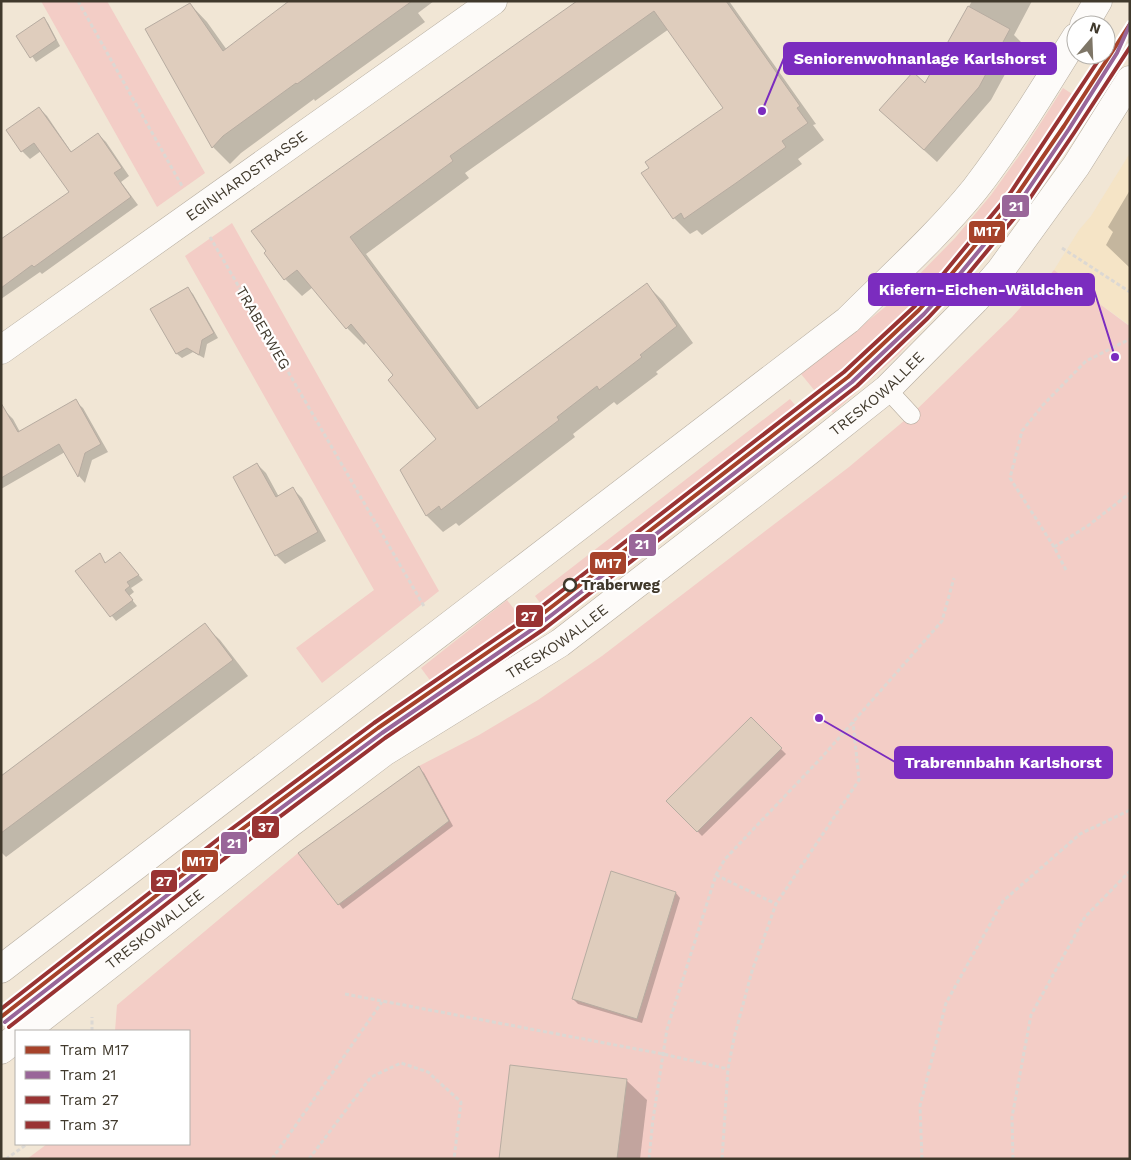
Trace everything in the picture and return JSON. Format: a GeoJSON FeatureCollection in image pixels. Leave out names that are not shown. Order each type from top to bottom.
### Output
{"type":"FeatureCollection","features":[{"type":"Feature","properties":{"kind":"main road","name":"EGINHARDSTRASSE"},"geometry":{"type":"LineString","coordinates":[[1,350],[493,1]]}},
{"type":"Feature","properties":{"kind":"main road"},"geometry":{"type":"LineString","coordinates":[[1090,15],[1098,1]]}},
{"type":"Feature","properties":{"kind":"main road"},"geometry":{"type":"LineString","coordinates":[[1,969],[848,320],[933,236],[974,190],[1030,112],[1066,53]]}},
{"type":"Feature","properties":{"kind":"main road","name":"TRESKOWALLEE"},"geometry":{"type":"LineString","coordinates":[[26,1030],[281,830],[384,752],[560,644],[809,452],[887,389],[955,321],[1000,271],[1076,166],[1130,80]]}},
{"type":"Feature","properties":{"kind":"main road"},"geometry":{"type":"LineString","coordinates":[[1,1050],[15,1039]]}},
{"type":"Feature","properties":{"kind":"lane"},"geometry":{"type":"LineString","coordinates":[[887,389],[911,415]]}},
{"type":"Feature","properties":{"kind":"path"},"geometry":{"type":"LineString","coordinates":[[78,1],[185,191]]}},
{"type":"Feature","properties":{"kind":"path","name":"TRABERWEG"},"geometry":{"type":"LineString","coordinates":[[208,232],[428,613]]}},
{"type":"Feature","properties":{"kind":"path"},"geometry":{"type":"LineString","coordinates":[[1062,248],[1130,292]]}},
{"type":"Feature","properties":{"kind":"path"},"geometry":{"type":"LineString","coordinates":[[1066,570],[1054,547],[1010,478],[1022,431],[1043,405],[1086,361],[1130,339]]}},
{"type":"Feature","properties":{"kind":"path"},"geometry":{"type":"LineString","coordinates":[[1054,547],[1089,525],[1130,493]]}},
{"type":"Feature","properties":{"kind":"path"},"geometry":{"type":"LineString","coordinates":[[649,1159],[663,1054],[670,1020],[716,875],[725,859],[853,721],[942,621],[954,578]]}},
{"type":"Feature","properties":{"kind":"path"},"geometry":{"type":"LineString","coordinates":[[722,1159],[728,1069],[734,1038],[752,971],[776,904],[860,780],[853,721]]}},
{"type":"Feature","properties":{"kind":"path"},"geometry":{"type":"LineString","coordinates":[[922,1159],[920,1106],[946,1003],[1003,901],[1080,834],[1130,810]]}},
{"type":"Feature","properties":{"kind":"path"},"geometry":{"type":"LineString","coordinates":[[1013,1159],[1012,1117],[1031,1016],[1084,917],[1130,871]]}},
{"type":"Feature","properties":{"kind":"path"},"geometry":{"type":"LineString","coordinates":[[716,875],[776,904]]}},
{"type":"Feature","properties":{"kind":"path"},"geometry":{"type":"LineString","coordinates":[[345,994],[663,1054],[728,1069]]}},
{"type":"Feature","properties":{"kind":"path"},"geometry":{"type":"LineString","coordinates":[[272,1159],[382,1001]]}},
{"type":"Feature","properties":{"kind":"path"},"geometry":{"type":"LineString","coordinates":[[92,1016],[92,1030]]}},
{"type":"Feature","properties":{"kind":"path"},"geometry":{"type":"LineString","coordinates":[[309,1159],[371,1077],[401,1063],[428,1072],[461,1102],[454,1159]]}},
{"type":"Feature","properties":{"kind":"path"},"geometry":{"type":"LineString","coordinates":[[6,1159],[26,1145]]}},
{"type":"Feature","properties":{"kind":"shaded area"},"geometry":{"type":"Polygon","coordinates":[[[41,1],[107,1],[205,173],[157,207],[41,1]]]}},
{"type":"Feature","properties":{"kind":"shaded area"},"geometry":{"type":"Polygon","coordinates":[[[1063,88],[1089,105],[1049,166],[944,304],[899,354],[833,413],[801,374],[894,300],[955,238],[991,195],[1024,149],[1063,88]]]}},
{"type":"Feature","properties":{"kind":"shaded area"},"geometry":{"type":"Polygon","coordinates":[[[1130,153],[1129,325],[1054,270],[1079,230],[1091,216],[1130,153]]]}},
{"type":"Feature","properties":{"kind":"shaded area"},"geometry":{"type":"Polygon","coordinates":[[[232,223],[439,591],[322,683],[296,648],[374,590],[185,256],[232,223]]]}},
{"type":"Feature","properties":{"kind":"shaded area"},"geometry":{"type":"Polygon","coordinates":[[[1054,270],[1128,325],[1130,324],[1130,1159],[27,1159],[46,1145],[190,1145],[190,1030],[115,1030],[117,1005],[298,853],[419,766],[479,735],[538,700],[602,656],[849,467],[911,415],[1012,317],[1054,270]]]}},
{"type":"Feature","properties":{"kind":"shaded area"},"geometry":{"type":"Polygon","coordinates":[[[790,399],[805,417],[549,615],[535,596],[790,399]]]}},
{"type":"Feature","properties":{"kind":"shaded area"},"geometry":{"type":"Polygon","coordinates":[[[507,600],[537,639],[443,698],[421,668],[507,600]]]}},
{"type":"Feature","properties":{"kind":"building"},"geometry":{"type":"Polygon","coordinates":[[[289,1],[412,1],[223,136],[212,148],[145,29],[190,3],[223,51],[289,1]]]}},
{"type":"Feature","properties":{"kind":"building"},"geometry":{"type":"Polygon","coordinates":[[[577,1],[726,1],[800,106],[797,108],[808,123],[782,141],[786,147],[736,183],[684,219],[681,213],[673,219],[641,173],[649,168],[645,162],[723,108],[654,11],[450,156],[453,161],[350,237],[477,409],[647,283],[677,326],[640,355],[642,357],[599,390],[597,386],[557,417],[559,420],[441,510],[439,506],[426,516],[400,470],[436,439],[388,380],[393,375],[351,324],[346,329],[297,270],[284,280],[264,253],[266,251],[251,231],[577,1]]]}},
{"type":"Feature","properties":{"kind":"building"},"geometry":{"type":"Polygon","coordinates":[[[968,6],[1010,29],[979,87],[924,150],[879,110],[913,72],[925,83],[968,6]]]}},
{"type":"Feature","properties":{"kind":"building"},"geometry":{"type":"Polygon","coordinates":[[[44,17],[56,40],[30,58],[16,36],[44,17]]]}},
{"type":"Feature","properties":{"kind":"building"},"geometry":{"type":"Polygon","coordinates":[[[39,107],[71,152],[98,133],[122,168],[114,173],[131,197],[34,267],[32,265],[1,288],[1,239],[69,192],[34,143],[21,152],[6,130],[39,107]]]}},
{"type":"Feature","properties":{"kind":"building"},"geometry":{"type":"Polygon","coordinates":[[[188,287],[214,333],[202,340],[199,355],[187,348],[176,354],[150,309],[188,287]]]}},
{"type":"Feature","properties":{"kind":"building"},"geometry":{"type":"Polygon","coordinates":[[[76,399],[101,444],[85,453],[78,477],[59,444],[1,478],[1,403],[18,432],[76,399]]]}},
{"type":"Feature","properties":{"kind":"building"},"geometry":{"type":"Polygon","coordinates":[[[257,463],[276,497],[293,487],[318,532],[275,556],[233,477],[257,463]]]}},
{"type":"Feature","properties":{"kind":"building"},"geometry":{"type":"Polygon","coordinates":[[[120,552],[139,575],[127,582],[130,586],[125,590],[133,600],[110,617],[75,571],[100,553],[105,563],[120,552]]]}},
{"type":"Feature","properties":{"kind":"building"},"geometry":{"type":"Polygon","coordinates":[[[205,623],[233,660],[1,833],[1,776],[205,623]]]}},
{"type":"Feature","properties":{"kind":"building"},"geometry":{"type":"Polygon","coordinates":[[[751,717],[782,748],[697,832],[666,801],[751,717]]]}},
{"type":"Feature","properties":{"kind":"building"},"geometry":{"type":"Polygon","coordinates":[[[419,766],[449,821],[338,905],[298,853],[419,766]]]}},
{"type":"Feature","properties":{"kind":"building"},"geometry":{"type":"Polygon","coordinates":[[[611,871],[676,892],[637,1019],[572,999],[611,871]]]}},
{"type":"Feature","properties":{"kind":"building"},"geometry":{"type":"Polygon","coordinates":[[[510,1065],[627,1079],[617,1159],[499,1159],[510,1065]]]}},
{"type":"Feature","properties":{"kind":"tram line","name":"M17"},"geometry":{"type":"LineString","coordinates":[[1,1017],[230,838],[378,728],[536,619],[848,377],[919,310],[1016,196],[1130,24]]}},
{"type":"Feature","properties":{"kind":"tram line","name":"21"},"geometry":{"type":"LineString","coordinates":[[5,1022],[234,843],[382,733],[540,624],[852,382],[924,314],[1021,200],[1117,53],[1130,24]]}},
{"type":"Feature","properties":{"kind":"tram line","name":"37"},"geometry":{"type":"LineString","coordinates":[[9,1027],[238,848],[385,738],[544,629],[857,386],[928,318],[959,285],[1026,204],[1130,47]]}},
{"type":"Feature","properties":{"kind":"tram line","name":"27"},"geometry":{"type":"LineString","coordinates":[[1,1009],[226,833],[374,723],[532,614],[844,372],[915,306],[1011,192],[1095,65]]}},
{"type":"Feature","properties":{"kind":"place","name":"Seniorenwohnanlage Karlshorst"},"geometry":{"type":"Point","coordinates":[762,111]}},
{"type":"Feature","properties":{"kind":"place","name":"Kiefern-Eichen-Wäldchen"},"geometry":{"type":"Point","coordinates":[1115,357]}},
{"type":"Feature","properties":{"kind":"place","name":"Traberweg"},"geometry":{"type":"Point","coordinates":[570,585]}},
{"type":"Feature","properties":{"kind":"place","name":"Trabrennbahn Karlshorst"},"geometry":{"type":"Point","coordinates":[819,718]}}]}
